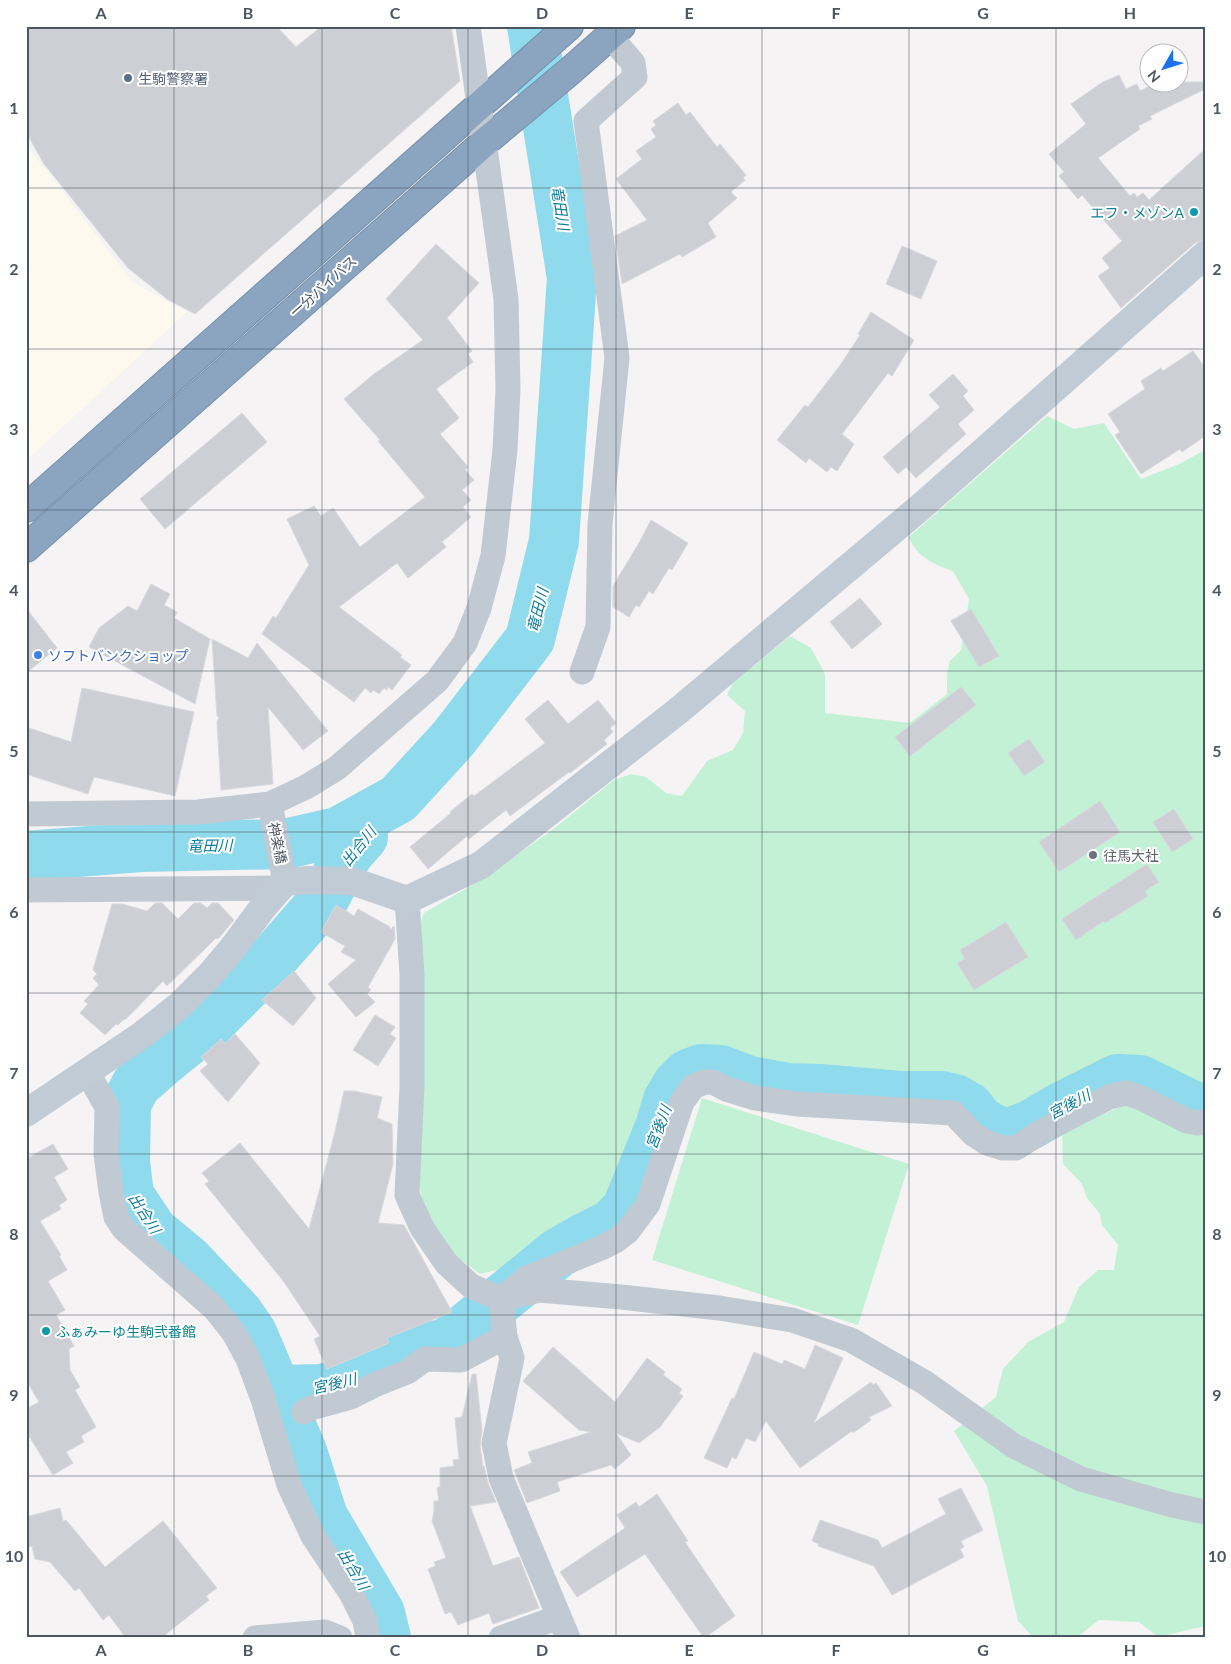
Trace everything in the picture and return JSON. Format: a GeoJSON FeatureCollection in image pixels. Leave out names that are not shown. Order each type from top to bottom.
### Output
{"type":"FeatureCollection","features":[{"type":"Feature","properties":{"kind":"highway"},"geometry":{"type":"LineString","coordinates":[[26,508],[569,26]]}},
{"type":"Feature","properties":{"kind":"highway","name":"一分バイパス"},"geometry":{"type":"LineString","coordinates":[[26,548],[485,142],[570,72],[616,31]]}},
{"type":"Feature","properties":{"kind":"street"},"geometry":{"type":"LineString","coordinates":[[26,814],[198,812],[270,804],[306,787],[337,768],[437,681],[465,643],[479,608],[493,556],[505,450],[508,388],[506,299],[468,26]]}},
{"type":"Feature","properties":{"kind":"street"},"geometry":{"type":"LineString","coordinates":[[582,672],[598,628],[600,524],[617,358],[586,121],[635,77],[633,64],[616,31]]}},
{"type":"Feature","properties":{"kind":"street"},"geometry":{"type":"LineString","coordinates":[[26,890],[352,882],[407,900],[481,865],[678,711],[924,504],[1205,255]]}},
{"type":"Feature","properties":{"kind":"street","name":"神楽橋"},"geometry":{"type":"LineString","coordinates":[[270,804],[291,883]]}},
{"type":"Feature","properties":{"kind":"street"},"geometry":{"type":"LineString","coordinates":[[26,1113],[142,1035],[180,1005],[210,975],[291,883]]}},
{"type":"Feature","properties":{"kind":"street"},"geometry":{"type":"LineString","coordinates":[[407,900],[412,974],[412,1086],[407,1195],[422,1228],[446,1264],[471,1286],[501,1299],[538,1290],[718,1308],[792,1320],[851,1340],[924,1382],[1014,1446],[1081,1479],[1172,1505],[1205,1512]]}},
{"type":"Feature","properties":{"kind":"street"},"geometry":{"type":"LineString","coordinates":[[87,1072],[107,1107],[106,1154],[116,1217],[124,1229],[214,1308],[234,1333],[248,1359],[263,1399],[289,1485],[313,1536],[351,1593],[365,1621],[368,1638]]}},
{"type":"Feature","properties":{"kind":"street"},"geometry":{"type":"LineString","coordinates":[[501,1299],[527,1278],[601,1248],[628,1231],[648,1204],[682,1102],[693,1087],[704,1082],[713,1082],[755,1098],[797,1104],[953,1113],[973,1134],[987,1143],[1003,1148],[1016,1148],[1041,1132],[1109,1097],[1126,1093],[1140,1097],[1186,1121],[1205,1122]]}},
{"type":"Feature","properties":{"kind":"street"},"geometry":{"type":"LineString","coordinates":[[501,1299],[505,1338],[512,1358],[494,1443],[501,1478],[563,1627],[501,1638]]}},
{"type":"Feature","properties":{"kind":"street"},"geometry":{"type":"LineString","coordinates":[[304,1412],[311,1408],[351,1397],[407,1372],[425,1360],[461,1360],[505,1338]]}},
{"type":"Feature","properties":{"kind":"street"},"geometry":{"type":"LineString","coordinates":[[255,1638],[325,1632],[340,1638]]}},
{"type":"Feature","properties":{"kind":"shaded area"},"geometry":{"type":"Polygon","coordinates":[[[26,144],[132,282],[187,312],[26,461],[26,144]]]}},
{"type":"Feature","properties":{"kind":"green space"},"geometry":{"type":"Polygon","coordinates":[[[1047,416],[1074,429],[1104,423],[1141,479],[1179,464],[1205,450],[1205,1101],[1196,1102],[1151,1079],[1126,1071],[1083,1088],[1031,1119],[1008,1128],[995,1126],[972,1101],[950,1091],[830,1087],[760,1079],[716,1060],[684,1067],[666,1091],[623,1204],[600,1225],[568,1236],[545,1253],[522,1264],[480,1274],[456,1256],[425,1212],[417,1174],[419,927],[424,913],[479,881],[551,831],[614,780],[631,774],[646,777],[666,793],[682,796],[707,761],[733,750],[743,733],[745,711],[727,695],[733,683],[790,636],[811,648],[825,674],[825,713],[910,723],[947,694],[947,674],[950,661],[961,650],[969,599],[953,571],[926,559],[912,544],[909,537],[1047,416]]]}},
{"type":"Feature","properties":{"kind":"green space"},"geometry":{"type":"Polygon","coordinates":[[[702,1098],[909,1164],[858,1325],[652,1260],[702,1098]]]}},
{"type":"Feature","properties":{"kind":"green space"},"geometry":{"type":"Polygon","coordinates":[[[1128,1104],[1205,1133],[1205,1626],[1158,1637],[1139,1622],[1099,1620],[1076,1638],[1034,1638],[1018,1621],[987,1486],[954,1431],[996,1397],[1003,1369],[1028,1342],[1064,1322],[1079,1287],[1098,1270],[1114,1270],[1118,1245],[1102,1225],[1100,1214],[1087,1198],[1082,1184],[1063,1164],[1062,1134],[1128,1104]]]}},
{"type":"Feature","properties":{"kind":"building"},"geometry":{"type":"Polygon","coordinates":[[[26,26],[276,26],[296,47],[322,26],[451,26],[460,81],[195,314],[167,299],[128,268],[44,164],[26,132],[26,26]]]}},
{"type":"Feature","properties":{"kind":"building"},"geometry":{"type":"Polygon","coordinates":[[[1119,75],[1126,89],[1137,84],[1138,92],[1188,92],[1188,82],[1205,82],[1205,89],[1150,116],[1152,119],[1138,126],[1140,129],[1098,158],[1130,196],[1134,193],[1137,197],[1143,193],[1149,200],[1205,149],[1205,240],[1195,243],[1121,308],[1098,276],[1110,268],[1102,258],[1122,241],[1082,195],[1078,199],[1059,176],[1064,172],[1049,154],[1086,124],[1071,104],[1103,82],[1119,75]]]}},
{"type":"Feature","properties":{"kind":"building"},"geometry":{"type":"Polygon","coordinates":[[[678,103],[686,115],[690,112],[717,147],[720,144],[746,175],[743,178],[745,180],[731,192],[737,198],[708,223],[716,237],[682,257],[680,254],[622,284],[615,236],[647,220],[616,179],[642,159],[636,151],[656,137],[651,129],[656,125],[653,121],[678,103]]]}},
{"type":"Feature","properties":{"kind":"building"},"geometry":{"type":"Polygon","coordinates":[[[436,244],[479,283],[447,318],[472,351],[468,354],[473,362],[436,389],[459,418],[440,434],[468,467],[465,470],[474,480],[462,490],[471,500],[463,507],[471,517],[442,542],[446,547],[408,578],[397,563],[339,607],[402,655],[400,657],[411,665],[392,690],[388,687],[387,690],[384,688],[379,694],[373,690],[371,693],[365,688],[354,702],[262,634],[273,616],[276,618],[309,565],[287,519],[314,506],[321,516],[333,508],[360,547],[425,497],[378,441],[380,440],[344,399],[374,374],[423,340],[386,299],[436,244]]]}},
{"type":"Feature","properties":{"kind":"building"},"geometry":{"type":"Polygon","coordinates":[[[902,246],[937,261],[921,299],[886,284],[902,246]]]}},
{"type":"Feature","properties":{"kind":"building"},"geometry":{"type":"Polygon","coordinates":[[[871,312],[914,340],[892,376],[888,373],[842,434],[854,444],[837,471],[831,467],[827,472],[809,458],[806,463],[777,440],[805,405],[808,407],[841,364],[860,335],[858,334],[871,312]]]}},
{"type":"Feature","properties":{"kind":"building"},"geometry":{"type":"Polygon","coordinates":[[[1193,351],[1205,368],[1205,436],[1182,452],[1180,449],[1141,474],[1115,435],[1120,432],[1108,414],[1145,389],[1141,381],[1161,368],[1163,371],[1193,351]]]}},
{"type":"Feature","properties":{"kind":"building"},"geometry":{"type":"Polygon","coordinates":[[[953,374],[968,391],[963,396],[974,410],[958,424],[966,434],[916,478],[906,467],[898,474],[883,457],[940,407],[929,395],[953,374]]]}},
{"type":"Feature","properties":{"kind":"building"},"geometry":{"type":"Polygon","coordinates":[[[242,413],[267,442],[165,529],[140,499],[242,413]]]}},
{"type":"Feature","properties":{"kind":"building"},"geometry":{"type":"Polygon","coordinates":[[[651,520],[688,543],[672,570],[669,568],[653,594],[649,591],[639,607],[636,605],[629,617],[613,607],[613,586],[651,520]]]}},
{"type":"Feature","properties":{"kind":"building"},"geometry":{"type":"Polygon","coordinates":[[[151,584],[170,594],[164,605],[177,612],[174,618],[210,639],[195,704],[89,647],[99,628],[128,606],[137,611],[151,584]]]}},
{"type":"Feature","properties":{"kind":"building"},"geometry":{"type":"Polygon","coordinates":[[[860,598],[882,624],[852,649],[830,622],[860,598]]]}},
{"type":"Feature","properties":{"kind":"building","name":"ソフトバンクショップ"},"geometry":{"type":"Polygon","coordinates":[[[26,608],[57,648],[26,673],[26,608]]]}},
{"type":"Feature","properties":{"kind":"building"},"geometry":{"type":"Polygon","coordinates":[[[971,609],[999,656],[979,667],[951,621],[971,609]]]}},
{"type":"Feature","properties":{"kind":"building"},"geometry":{"type":"Polygon","coordinates":[[[212,639],[248,658],[257,643],[328,731],[303,750],[268,707],[273,784],[221,790],[217,722],[219,717],[217,716],[212,639]]]}},
{"type":"Feature","properties":{"kind":"building"},"geometry":{"type":"Polygon","coordinates":[[[961,687],[976,705],[910,756],[895,737],[961,687]]]}},
{"type":"Feature","properties":{"kind":"building"},"geometry":{"type":"Polygon","coordinates":[[[82,688],[194,712],[175,796],[94,777],[88,794],[26,774],[26,727],[71,742],[82,688]]]}},
{"type":"Feature","properties":{"kind":"building"},"geometry":{"type":"Polygon","coordinates":[[[548,700],[568,724],[598,700],[616,723],[610,728],[613,732],[604,740],[607,744],[510,816],[506,810],[469,839],[467,836],[428,869],[410,847],[472,794],[474,796],[545,743],[525,719],[548,700]]]}},
{"type":"Feature","properties":{"kind":"building"},"geometry":{"type":"Polygon","coordinates":[[[1029,739],[1045,762],[1024,776],[1008,753],[1029,739]]]}},
{"type":"Feature","properties":{"kind":"building"},"geometry":{"type":"Polygon","coordinates":[[[1100,801],[1120,832],[1059,872],[1039,842],[1100,801]]]}},
{"type":"Feature","properties":{"kind":"building"},"geometry":{"type":"Polygon","coordinates":[[[1174,809],[1193,839],[1172,852],[1153,822],[1174,809]]]}},
{"type":"Feature","properties":{"kind":"building"},"geometry":{"type":"Polygon","coordinates":[[[1147,864],[1159,882],[1145,891],[1148,896],[1105,923],[1104,921],[1076,940],[1062,919],[1147,864]]]}},
{"type":"Feature","properties":{"kind":"building"},"geometry":{"type":"Polygon","coordinates":[[[155,903],[162,903],[178,919],[194,903],[201,903],[207,908],[212,903],[218,903],[234,920],[218,939],[216,938],[167,986],[163,981],[125,1020],[118,1025],[116,1024],[105,1035],[80,1013],[88,1004],[84,1001],[99,985],[93,978],[97,974],[93,970],[112,904],[122,904],[147,911],[155,903]]]}},
{"type":"Feature","properties":{"kind":"building"},"geometry":{"type":"Polygon","coordinates":[[[336,905],[354,916],[358,909],[390,927],[390,930],[394,926],[395,939],[368,987],[371,990],[367,994],[375,1002],[356,1017],[328,984],[356,960],[341,952],[345,946],[321,932],[336,905]]]}},
{"type":"Feature","properties":{"kind":"building"},"geometry":{"type":"Polygon","coordinates":[[[1006,922],[1028,957],[974,990],[957,963],[965,959],[960,950],[1006,922]]]}},
{"type":"Feature","properties":{"kind":"building"},"geometry":{"type":"Polygon","coordinates":[[[294,971],[316,998],[293,1026],[262,1000],[294,971]]]}},
{"type":"Feature","properties":{"kind":"building"},"geometry":{"type":"Polygon","coordinates":[[[375,1015],[395,1027],[390,1034],[396,1038],[378,1066],[353,1050],[375,1015]]]}},
{"type":"Feature","properties":{"kind":"building"},"geometry":{"type":"Polygon","coordinates":[[[235,1034],[260,1063],[228,1102],[200,1071],[208,1064],[201,1057],[221,1039],[225,1044],[235,1034]]]}},
{"type":"Feature","properties":{"kind":"building"},"geometry":{"type":"Polygon","coordinates":[[[344,1091],[354,1091],[382,1097],[377,1118],[392,1124],[393,1164],[378,1223],[404,1225],[452,1312],[387,1338],[389,1343],[327,1369],[314,1339],[320,1336],[284,1282],[205,1184],[209,1181],[202,1173],[240,1143],[309,1229],[344,1091]]]}},
{"type":"Feature","properties":{"kind":"building","name":"ふぁみーゆ生駒弐番館"},"geometry":{"type":"Polygon","coordinates":[[[53,1144],[68,1169],[54,1177],[67,1200],[59,1205],[61,1209],[40,1221],[61,1255],[59,1256],[67,1270],[48,1281],[65,1310],[56,1315],[74,1346],[69,1349],[70,1370],[80,1387],[75,1390],[96,1427],[81,1436],[84,1442],[66,1452],[73,1463],[53,1475],[26,1431],[26,1409],[39,1402],[26,1380],[26,1159],[53,1144]]]}},
{"type":"Feature","properties":{"kind":"building"},"geometry":{"type":"Polygon","coordinates":[[[815,1345],[843,1358],[814,1423],[871,1382],[873,1385],[876,1383],[892,1406],[869,1417],[871,1420],[853,1433],[852,1431],[800,1468],[766,1421],[755,1442],[746,1438],[736,1459],[732,1457],[727,1468],[704,1458],[732,1398],[734,1399],[754,1352],[782,1364],[784,1360],[805,1369],[815,1345]]]}},
{"type":"Feature","properties":{"kind":"building"},"geometry":{"type":"Polygon","coordinates":[[[553,1347],[615,1402],[647,1358],[665,1372],[663,1375],[682,1389],[679,1393],[683,1396],[660,1427],[639,1443],[616,1433],[631,1455],[615,1469],[611,1465],[557,1482],[560,1491],[527,1503],[514,1470],[532,1463],[528,1452],[591,1432],[579,1430],[523,1381],[553,1347]]]}},
{"type":"Feature","properties":{"kind":"building"},"geometry":{"type":"Polygon","coordinates":[[[472,1374],[476,1374],[482,1431],[480,1445],[483,1467],[496,1502],[470,1506],[493,1566],[519,1557],[539,1608],[493,1624],[489,1613],[458,1625],[451,1612],[445,1614],[428,1569],[436,1566],[434,1562],[446,1558],[432,1521],[434,1501],[439,1501],[437,1488],[440,1486],[440,1468],[454,1466],[453,1460],[459,1459],[455,1418],[462,1417],[472,1374]]]}},
{"type":"Feature","properties":{"kind":"building"},"geometry":{"type":"Polygon","coordinates":[[[961,1488],[983,1530],[961,1541],[964,1547],[960,1549],[964,1557],[892,1595],[874,1566],[818,1546],[819,1544],[812,1541],[820,1520],[878,1540],[882,1548],[946,1514],[938,1499],[961,1488]]]}},
{"type":"Feature","properties":{"kind":"building"},"geometry":{"type":"Polygon","coordinates":[[[657,1494],[688,1541],[685,1542],[735,1616],[704,1638],[645,1554],[577,1597],[560,1572],[625,1528],[617,1515],[636,1502],[639,1507],[657,1494]]]}},
{"type":"Feature","properties":{"kind":"building"},"geometry":{"type":"Polygon","coordinates":[[[60,1508],[63,1521],[66,1520],[105,1567],[163,1521],[217,1588],[206,1596],[209,1600],[161,1638],[126,1638],[109,1615],[103,1620],[79,1588],[75,1591],[50,1562],[35,1559],[32,1546],[26,1548],[26,1517],[60,1508]]]}},
{"type":"Feature","properties":{"kind":"waterway","name":"竜田川"},"geometry":{"type":"LineString","coordinates":[[26,856],[141,847],[285,844],[338,832],[398,799],[453,739],[530,639],[554,541],[572,278],[532,26]]}},
{"type":"Feature","properties":{"kind":"waterway","name":"出合川"},"geometry":{"type":"LineString","coordinates":[[363,837],[348,854],[323,901],[261,972],[210,1023],[136,1085],[126,1104],[125,1162],[129,1195],[153,1231],[188,1260],[239,1314],[252,1333],[303,1454],[323,1517],[380,1613],[386,1638]]}},
{"type":"Feature","properties":{"kind":"waterway","name":"宮後川"},"geometry":{"type":"LineString","coordinates":[[276,1390],[321,1389],[361,1378],[415,1348],[446,1344],[558,1253],[612,1224],[627,1208],[660,1127],[668,1100],[677,1085],[688,1074],[701,1069],[721,1070],[750,1081],[788,1088],[900,1096],[942,1096],[955,1099],[969,1107],[979,1120],[1001,1132],[1012,1132],[1030,1125],[1117,1079],[1140,1080],[1199,1109],[1205,1107]]}},
{"type":"Feature","properties":{"kind":"place","name":"生駒警察署"},"geometry":{"type":"Point","coordinates":[128,78]}},
{"type":"Feature","properties":{"kind":"place","name":"エフ・メゾンA"},"geometry":{"type":"Point","coordinates":[1194,212]}},
{"type":"Feature","properties":{"kind":"place","name":"ソフトバンクショップ"},"geometry":{"type":"Point","coordinates":[38,655]}},
{"type":"Feature","properties":{"kind":"place","name":"往馬大社"},"geometry":{"type":"Point","coordinates":[1093,855]}},
{"type":"Feature","properties":{"kind":"place","name":"ふぁみーゆ生駒弐番館"},"geometry":{"type":"Point","coordinates":[46,1331]}}]}
